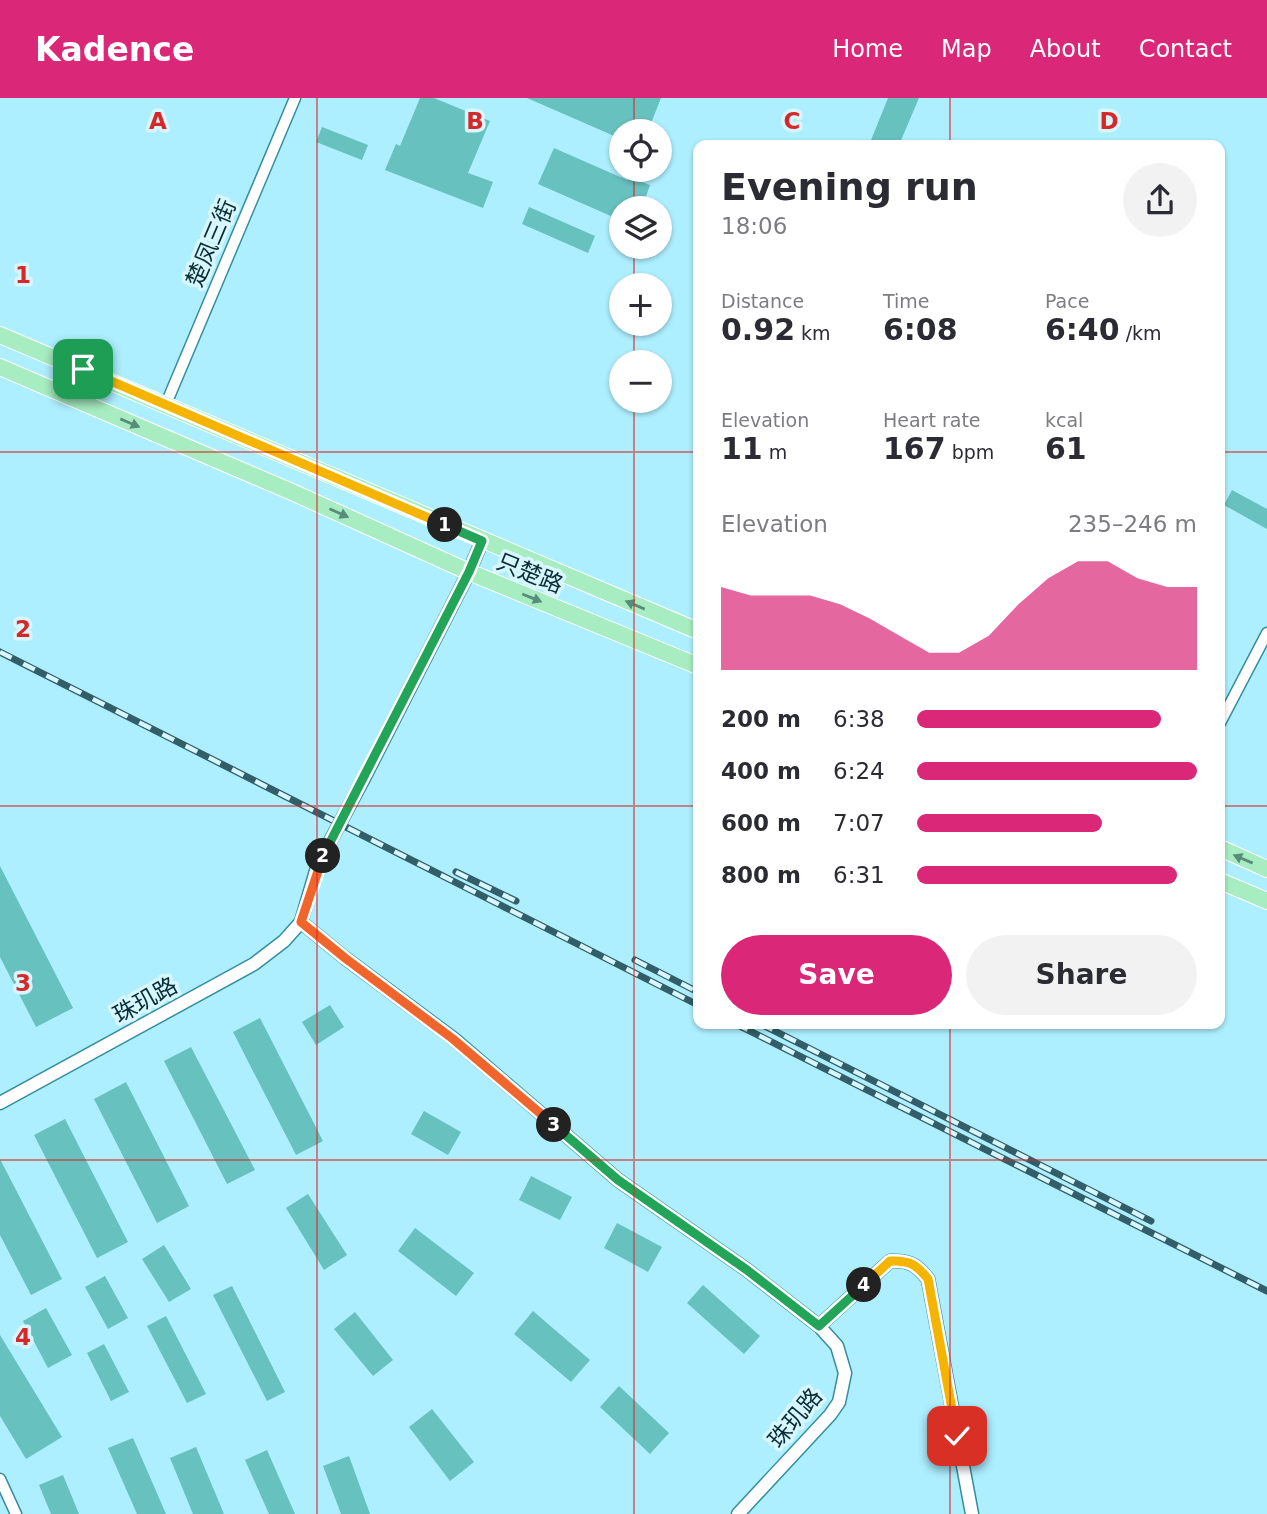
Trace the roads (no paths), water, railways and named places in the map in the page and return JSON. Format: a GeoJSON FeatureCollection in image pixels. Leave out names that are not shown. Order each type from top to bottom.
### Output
{"type":"FeatureCollection","features":[{"type":"Feature","properties":{"kind":"main road","name":"只楚路"},"geometry":{"type":"LineString","coordinates":[[0,335],[693,629]]}},
{"type":"Feature","properties":{"kind":"main road","name":"只楚路"},"geometry":{"type":"LineString","coordinates":[[0,367],[292,492],[469,572],[693,664]]}},
{"type":"Feature","properties":{"kind":"main road"},"geometry":{"type":"LineString","coordinates":[[1225,850],[1267,869]]}},
{"type":"Feature","properties":{"kind":"main road"},"geometry":{"type":"LineString","coordinates":[[1225,883],[1267,901]]}},
{"type":"Feature","properties":{"kind":"street","name":"楚凤三街"},"geometry":{"type":"LineString","coordinates":[[166,404],[295,98]]}},
{"type":"Feature","properties":{"kind":"street","name":"珠玑路"},"geometry":{"type":"LineString","coordinates":[[0,1103],[254,964],[284,941],[301,922],[318,864],[469,572],[482,541]]}},
{"type":"Feature","properties":{"kind":"street"},"geometry":{"type":"LineString","coordinates":[[1225,713],[1267,633]]}},
{"type":"Feature","properties":{"kind":"street","name":"珠玑路"},"geometry":{"type":"LineString","coordinates":[[301,922],[453,1039],[618,1180],[747,1270],[819,1326],[837,1346],[845,1373],[839,1402],[738,1514]]}},
{"type":"Feature","properties":{"kind":"street"},"geometry":{"type":"LineString","coordinates":[[819,1326],[890,1261],[908,1260],[928,1279],[972,1514]]}},
{"type":"Feature","properties":{"kind":"street"},"geometry":{"type":"LineString","coordinates":[[0,1479],[16,1514]]}},
{"type":"Feature","properties":{"kind":"railway"},"geometry":{"type":"LineString","coordinates":[[0,652],[693,1002]]}},
{"type":"Feature","properties":{"kind":"railway"},"geometry":{"type":"LineString","coordinates":[[456,872],[516,901]]}},
{"type":"Feature","properties":{"kind":"railway"},"geometry":{"type":"LineString","coordinates":[[635,960],[693,989]]}},
{"type":"Feature","properties":{"kind":"railway"},"geometry":{"type":"LineString","coordinates":[[746,1029],[1267,1291]]}},
{"type":"Feature","properties":{"kind":"railway"},"geometry":{"type":"LineString","coordinates":[[771,1029],[1151,1221]]}}]}
